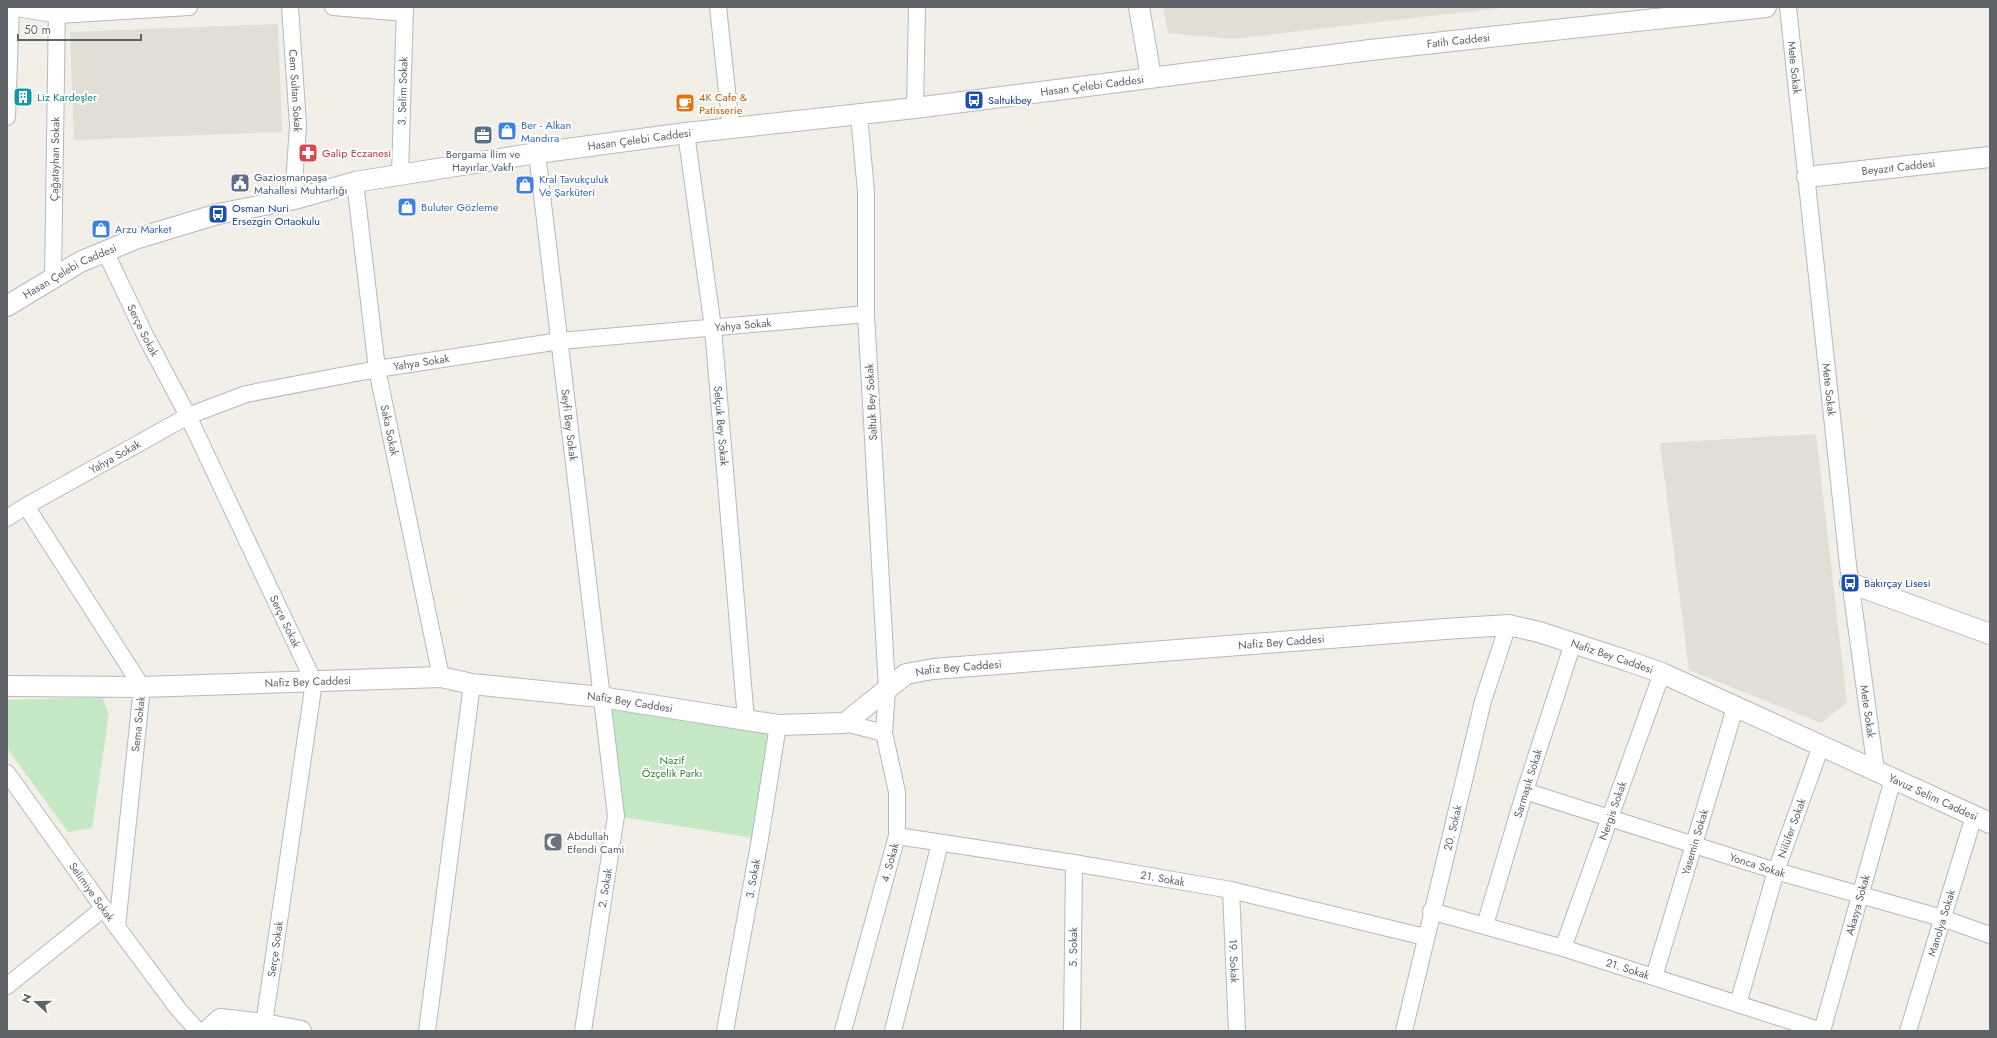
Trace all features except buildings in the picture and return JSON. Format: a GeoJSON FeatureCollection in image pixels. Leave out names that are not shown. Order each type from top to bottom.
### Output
{"type":"FeatureCollection","features":[{"type":"Feature","properties":{"kind":"street"},"geometry":{"type":"LineString","coordinates":[[7,7],[57,11],[189,7]]}},
{"type":"Feature","properties":{"kind":"street"},"geometry":{"type":"LineString","coordinates":[[7,117],[11,7]]}},
{"type":"Feature","properties":{"kind":"street","name":"Cem Sultan Sokak"},"geometry":{"type":"LineString","coordinates":[[290,7],[298,125],[294,184],[295,200]]}},
{"type":"Feature","properties":{"kind":"street"},"geometry":{"type":"LineString","coordinates":[[333,7],[405,10]]}},
{"type":"Feature","properties":{"kind":"street"},"geometry":{"type":"LineString","coordinates":[[718,7],[731,128]]}},
{"type":"Feature","properties":{"kind":"street"},"geometry":{"type":"LineString","coordinates":[[915,108],[917,7]]}},
{"type":"Feature","properties":{"kind":"street"},"geometry":{"type":"LineString","coordinates":[[1139,7],[1151,77]]}},
{"type":"Feature","properties":{"kind":"street","name":"Fatih Caddesi"},"geometry":{"type":"LineString","coordinates":[[1151,77],[1385,48],[1766,7]]}},
{"type":"Feature","properties":{"kind":"street","name":"Mete Sokak"},"geometry":{"type":"LineString","coordinates":[[1788,7],[1850,583],[1885,775]]}},
{"type":"Feature","properties":{"kind":"street","name":"3. Selim Sokak"},"geometry":{"type":"LineString","coordinates":[[400,174],[405,10]]}},
{"type":"Feature","properties":{"kind":"street","name":"Çağatayhan Sokak"},"geometry":{"type":"LineString","coordinates":[[53,278],[57,11]]}},
{"type":"Feature","properties":{"kind":"street","name":"Hasan Çelebi Caddesi"},"geometry":{"type":"LineString","coordinates":[[7,306],[80,262],[135,239],[218,214],[295,200],[355,182],[537,153],[686,132],[859,115],[1151,77]]}},
{"type":"Feature","properties":{"kind":"street","name":"Saltuk Bey Sokak"},"geometry":{"type":"LineString","coordinates":[[859,115],[866,192],[866,314],[887,689]]}},
{"type":"Feature","properties":{"kind":"street","name":"Selçuk Bey Sokak"},"geometry":{"type":"LineString","coordinates":[[686,132],[713,328],[746,720]]}},
{"type":"Feature","properties":{"kind":"street","name":"Seyfi Bey Sokak"},"geometry":{"type":"LineString","coordinates":[[537,153],[602,697]]}},
{"type":"Feature","properties":{"kind":"street","name":"Beyazıt Caddesi"},"geometry":{"type":"LineString","coordinates":[[1807,177],[1990,157]]}},
{"type":"Feature","properties":{"kind":"street","name":"Saka Sokak"},"geometry":{"type":"LineString","coordinates":[[355,182],[376,369],[441,677]]}},
{"type":"Feature","properties":{"kind":"street","name":"Serçe Sokak"},"geometry":{"type":"LineString","coordinates":[[105,251],[145,335],[188,416],[314,682],[264,1024]]}},
{"type":"Feature","properties":{"kind":"street","name":"Yahya Sokak"},"geometry":{"type":"LineString","coordinates":[[7,518],[188,416],[246,394],[376,369],[560,341],[866,314]]}},
{"type":"Feature","properties":{"kind":"street","name":"Sema Sokak"},"geometry":{"type":"LineString","coordinates":[[26,506],[142,687],[117,927]]}},
{"type":"Feature","properties":{"kind":"street"},"geometry":{"type":"LineString","coordinates":[[1850,583],[1990,634]]}},
{"type":"Feature","properties":{"kind":"street","name":"Nafiz Bey Caddesi"},"geometry":{"type":"LineString","coordinates":[[7,686],[142,687],[441,677],[472,684],[602,697],[778,725],[845,723],[906,674],[933,669],[1445,629],[1508,626],[1540,632],[1662,673],[1735,708],[1885,775]]}},
{"type":"Feature","properties":{"kind":"street","name":"20. Sokak"},"geometry":{"type":"LineString","coordinates":[[1404,1031],[1431,911],[1483,701],[1508,626]]}},
{"type":"Feature","properties":{"kind":"street","name":"Sarmaşık Sokak"},"geometry":{"type":"LineString","coordinates":[[1485,925],[1525,791],[1573,643]]}},
{"type":"Feature","properties":{"kind":"street","name":"Nergis Sokak"},"geometry":{"type":"LineString","coordinates":[[1564,948],[1662,673]]}},
{"type":"Feature","properties":{"kind":"street"},"geometry":{"type":"LineString","coordinates":[[427,1031],[472,684]]}},
{"type":"Feature","properties":{"kind":"street","name":"4. Sokak"},"geometry":{"type":"LineString","coordinates":[[843,1031],[897,836],[897,792],[884,734],[887,689]]}},
{"type":"Feature","properties":{"kind":"street","name":"2. Sokak"},"geometry":{"type":"LineString","coordinates":[[583,1031],[616,816],[602,697]]}},
{"type":"Feature","properties":{"kind":"street","name":"Yasemin Sokak"},"geometry":{"type":"LineString","coordinates":[[1654,977],[1735,708]]}},
{"type":"Feature","properties":{"kind":"street"},"geometry":{"type":"LineString","coordinates":[[845,723],[884,734]]}},
{"type":"Feature","properties":{"kind":"street","name":"3. Sokak"},"geometry":{"type":"LineString","coordinates":[[725,1031],[760,839],[778,725]]}},
{"type":"Feature","properties":{"kind":"street","name":"Nilüfer Sokak"},"geometry":{"type":"LineString","coordinates":[[1738,1004],[1776,871],[1821,746]]}},
{"type":"Feature","properties":{"kind":"street","name":"Selimiye Sokak"},"geometry":{"type":"LineString","coordinates":[[7,773],[117,927],[179,1010],[198,1031]]}},
{"type":"Feature","properties":{"kind":"street","name":"Yavuz Selim Caddesi"},"geometry":{"type":"LineString","coordinates":[[1885,775],[1982,819]]}},
{"type":"Feature","properties":{"kind":"street","name":"Akasya Sokak"},"geometry":{"type":"LineString","coordinates":[[1822,1031],[1861,894],[1885,775]]}},
{"type":"Feature","properties":{"kind":"street","name":"Yonca Sokak"},"geometry":{"type":"LineString","coordinates":[[1525,791],[1776,871],[1942,918],[1990,935]]}},
{"type":"Feature","properties":{"kind":"street","name":"Manolya Sokak"},"geometry":{"type":"LineString","coordinates":[[1908,1031],[1942,918],[1982,819]]}},
{"type":"Feature","properties":{"kind":"street","name":"21. Sokak"},"geometry":{"type":"LineString","coordinates":[[897,836],[1074,863],[1230,890],[1425,937]]}},
{"type":"Feature","properties":{"kind":"street"},"geometry":{"type":"LineString","coordinates":[[893,1031],[940,843]]}},
{"type":"Feature","properties":{"kind":"street","name":"5. Sokak"},"geometry":{"type":"LineString","coordinates":[[1072,1031],[1074,863]]}},
{"type":"Feature","properties":{"kind":"street","name":"19. Sokak"},"geometry":{"type":"LineString","coordinates":[[1230,890],[1236,1031]]}},
{"type":"Feature","properties":{"kind":"street"},"geometry":{"type":"LineString","coordinates":[[7,986],[104,908]]}},
{"type":"Feature","properties":{"kind":"street","name":"21. Sokak"},"geometry":{"type":"LineString","coordinates":[[1431,911],[1564,948],[1738,1004],[1783,1025],[1822,1031]]}},
{"type":"Feature","properties":{"kind":"street"},"geometry":{"type":"LineString","coordinates":[[207,1031],[220,1019],[264,1024],[301,1031]]}},
{"type":"Feature","properties":{"kind":"shaded area"},"geometry":{"type":"Polygon","coordinates":[[[1163,7],[1509,7],[1232,39],[1168,33],[1163,7]]]}},
{"type":"Feature","properties":{"kind":"shaded area"},"geometry":{"type":"Polygon","coordinates":[[[278,24],[282,132],[74,140],[70,32],[278,24]]]}},
{"type":"Feature","properties":{"kind":"shaded area"},"geometry":{"type":"Polygon","coordinates":[[[1816,434],[1847,703],[1821,723],[1689,670],[1660,443],[1816,434]]]}},
{"type":"Feature","properties":{"kind":"green space"},"geometry":{"type":"Polygon","coordinates":[[[102,697],[109,714],[92,828],[68,832],[7,748],[7,700],[102,697]]]}},
{"type":"Feature","properties":{"kind":"green space","name":"Nazif Özçelik Parkı"},"geometry":{"type":"Polygon","coordinates":[[[601,697],[778,725],[760,839],[616,816],[601,697]]]}},
{"type":"Feature","properties":{"kind":"place","name":"Liz Kardeşler"},"geometry":{"type":"Point","coordinates":[23,97]}},
{"type":"Feature","properties":{"kind":"place","name":"Saltukbey"},"geometry":{"type":"Point","coordinates":[974,100]}},
{"type":"Feature","properties":{"kind":"place","name":"4K Cafe & Patisserie"},"geometry":{"type":"Point","coordinates":[685,103]}},
{"type":"Feature","properties":{"kind":"place","name":"Ber - Alkan Mandıra"},"geometry":{"type":"Point","coordinates":[507,131]}},
{"type":"Feature","properties":{"kind":"place","name":"Bergama İlim ve Hayırlar Vakfı"},"geometry":{"type":"Point","coordinates":[483,135]}},
{"type":"Feature","properties":{"kind":"place","name":"Galip Eczanesi"},"geometry":{"type":"Point","coordinates":[308,153]}},
{"type":"Feature","properties":{"kind":"place","name":"Gaziosmanpaşa Mahallesi Muhtarlığı"},"geometry":{"type":"Point","coordinates":[240,183]}},
{"type":"Feature","properties":{"kind":"place","name":"Kral Tavukçuluk Ve Şarküteri"},"geometry":{"type":"Point","coordinates":[525,185]}},
{"type":"Feature","properties":{"kind":"place","name":"Buluter Gözleme"},"geometry":{"type":"Point","coordinates":[407,207]}},
{"type":"Feature","properties":{"kind":"place","name":"Osman Nuri Ersezgin Ortaokulu"},"geometry":{"type":"Point","coordinates":[218,214]}},
{"type":"Feature","properties":{"kind":"place","name":"Arzu Market"},"geometry":{"type":"Point","coordinates":[101,229]}},
{"type":"Feature","properties":{"kind":"place","name":"Bakırçay Lisesi"},"geometry":{"type":"Point","coordinates":[1850,583]}},
{"type":"Feature","properties":{"kind":"place","name":"Abdullah Efendi Cami"},"geometry":{"type":"Point","coordinates":[553,842]}}]}
